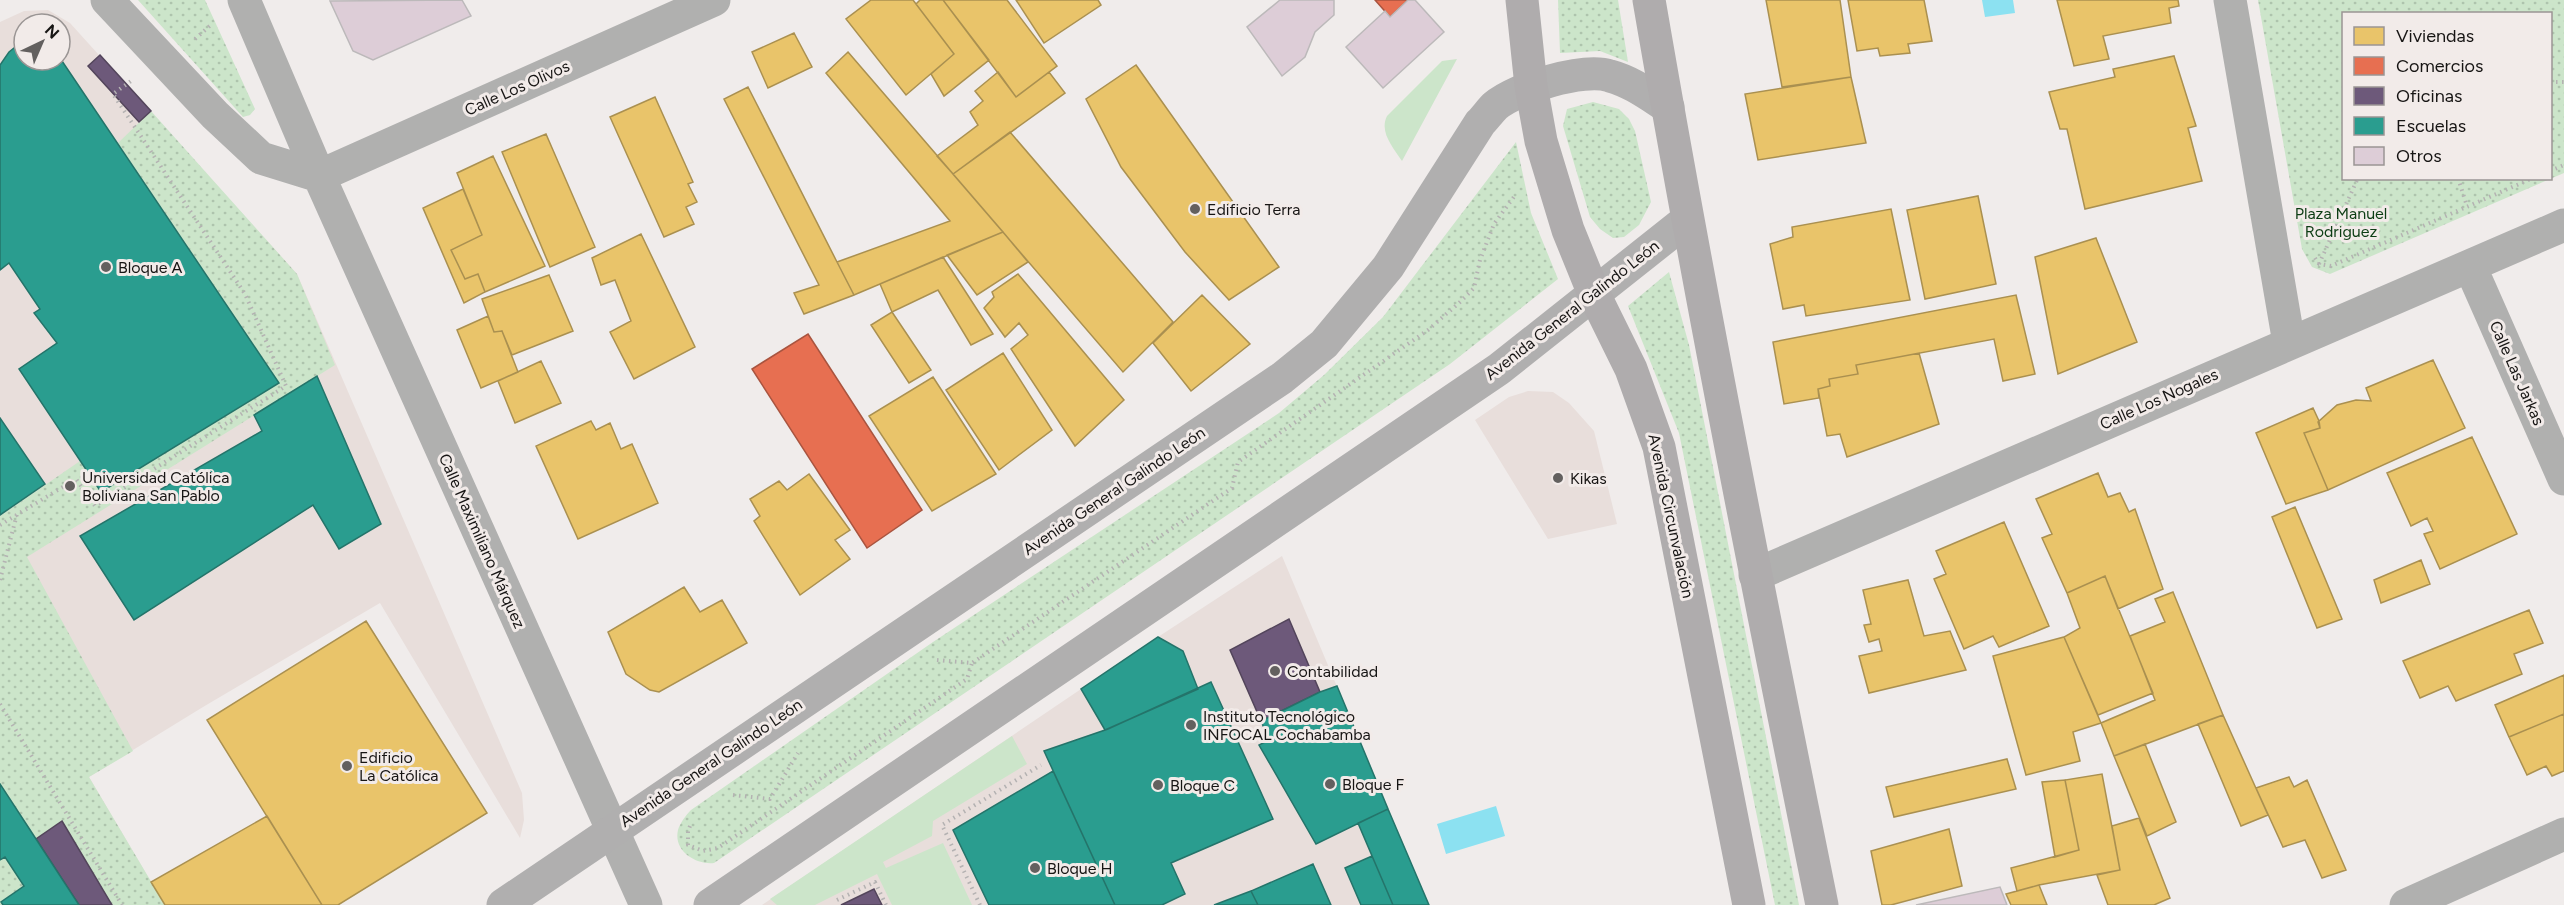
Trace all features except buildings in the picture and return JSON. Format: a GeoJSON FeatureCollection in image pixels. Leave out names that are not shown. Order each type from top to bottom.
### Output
{"type":"FeatureCollection","features":[{"type":"Feature","properties":{"kind":"highway","name":"Avenida Circunvalación"},"geometry":{"type":"LineString","coordinates":[[1522,0],[1531,86],[1541,141],[1561,207],[1594,294],[1631,369],[1659,447],[1749,905]]}},
{"type":"Feature","properties":{"kind":"highway"},"geometry":{"type":"LineString","coordinates":[[1649,0],[1755,575],[1822,905]]}},
{"type":"Feature","properties":{"kind":"main road","name":"Avenida General Galindo León"},"geometry":{"type":"LineString","coordinates":[[502,905],[1282,378],[1324,344],[1388,267],[1480,123],[1496,105],[1531,86],[1588,74],[1608,75],[1635,86],[1668,107]]}},
{"type":"Feature","properties":{"kind":"main road","name":"Avenida General Galindo León"},"geometry":{"type":"LineString","coordinates":[[710,905],[1499,369],[1688,220]]}},
{"type":"Feature","properties":{"kind":"street"},"geometry":{"type":"LineString","coordinates":[[107,0],[178,53],[261,158],[319,176]]}},
{"type":"Feature","properties":{"kind":"street","name":"Calle Maximiliano Márquez"},"geometry":{"type":"LineString","coordinates":[[244,0],[319,176],[646,905]]}},
{"type":"Feature","properties":{"kind":"street","name":"Calle Los Olivos"},"geometry":{"type":"LineString","coordinates":[[319,176],[714,0]]}},
{"type":"Feature","properties":{"kind":"street"},"geometry":{"type":"LineString","coordinates":[[2230,0],[2289,342]]}},
{"type":"Feature","properties":{"kind":"street","name":"Calle Los Nogales"},"geometry":{"type":"LineString","coordinates":[[1755,575],[2289,342],[2564,225]]}},
{"type":"Feature","properties":{"kind":"street","name":"Calle Las Jarkas"},"geometry":{"type":"LineString","coordinates":[[2470,266],[2564,480]]}},
{"type":"Feature","properties":{"kind":"street"},"geometry":{"type":"LineString","coordinates":[[2406,905],[2564,834]]}},
{"type":"Feature","properties":{"kind":"path"},"geometry":{"type":"LineString","coordinates":[[0,525],[76,479],[95,506],[286,386],[245,294],[113,94],[126,83],[178,53],[215,22]]}},
{"type":"Feature","properties":{"kind":"path"},"geometry":{"type":"LineString","coordinates":[[2319,264],[2357,180]]}},
{"type":"Feature","properties":{"kind":"path"},"geometry":{"type":"LineString","coordinates":[[2459,180],[2467,206]]}},
{"type":"Feature","properties":{"kind":"path"},"geometry":{"type":"LineString","coordinates":[[2310,250],[2319,264],[2331,267],[2528,180]]}},
{"type":"Feature","properties":{"kind":"path"},"geometry":{"type":"LineString","coordinates":[[695,818],[688,831],[688,845],[703,851],[718,848],[967,679],[972,663],[1232,488],[1238,462],[1428,330],[1474,288],[1480,260],[1494,224],[1516,194]]}},
{"type":"Feature","properties":{"kind":"path"},"geometry":{"type":"LineString","coordinates":[[0,580],[18,513]]}},
{"type":"Feature","properties":{"kind":"path"},"geometry":{"type":"LineString","coordinates":[[927,659],[972,663]]}},
{"type":"Feature","properties":{"kind":"path"},"geometry":{"type":"LineString","coordinates":[[0,704],[122,905]]}},
{"type":"Feature","properties":{"kind":"path"},"geometry":{"type":"LineString","coordinates":[[770,799],[802,747]]}},
{"type":"Feature","properties":{"kind":"path"},"geometry":{"type":"LineString","coordinates":[[980,905],[942,825],[1041,765]]}},
{"type":"Feature","properties":{"kind":"path"},"geometry":{"type":"LineString","coordinates":[[727,795],[770,799]]}},
{"type":"Feature","properties":{"kind":"path"},"geometry":{"type":"LineString","coordinates":[[770,799],[775,809]]}},
{"type":"Feature","properties":{"kind":"path"},"geometry":{"type":"LineString","coordinates":[[837,900],[875,882],[886,905]]}},
{"type":"Feature","properties":{"kind":"shaded area","name":"Universidad Católica Boliviana San Pablo"},"geometry":{"type":"Polygon","coordinates":[[[48,10],[51,12],[22,12],[48,10]]]}},
{"type":"Feature","properties":{"kind":"shaded area","name":"Universidad Católica Boliviana San Pablo"},"geometry":{"type":"Polygon","coordinates":[[[12,16],[12,72],[72,72],[72,25],[297,274],[522,793],[524,820],[520,838],[380,603],[89,777],[151,882],[0,905],[0,22],[12,16]]]}},
{"type":"Feature","properties":{"kind":"shaded area","name":"Kikas"},"geometry":{"type":"Polygon","coordinates":[[[1528,391],[1553,392],[1569,403],[1594,431],[1617,524],[1548,539],[1475,420],[1509,397],[1528,391]]]}},
{"type":"Feature","properties":{"kind":"shaded area","name":"Instituto Tecnológico INFOCAL Cochabamba"},"geometry":{"type":"Polygon","coordinates":[[[1282,556],[1429,905],[762,905],[1158,637],[1282,556]]]}},
{"type":"Feature","properties":{"kind":"green space"},"geometry":{"type":"Polygon","coordinates":[[[138,0],[205,0],[255,109],[250,115],[243,117],[138,0]]]}},
{"type":"Feature","properties":{"kind":"green space"},"geometry":{"type":"Polygon","coordinates":[[[1558,0],[1618,0],[1628,62],[1600,51],[1560,53],[1558,0]]]}},
{"type":"Feature","properties":{"kind":"green space","name":"Plaza Manuel Rodriguez"},"geometry":{"type":"Polygon","coordinates":[[[2258,0],[2564,0],[2564,173],[2552,178],[2552,12],[2342,12],[2342,180],[2548,180],[2330,274],[2312,267],[2302,249],[2258,0]]]}},
{"type":"Feature","properties":{"kind":"green space"},"geometry":{"type":"Polygon","coordinates":[[[1457,59],[1402,161],[1386,134],[1387,116],[1442,61],[1457,59]]]}},
{"type":"Feature","properties":{"kind":"green space"},"geometry":{"type":"Polygon","coordinates":[[[1593,102],[1619,109],[1629,119],[1635,131],[1651,202],[1639,225],[1624,237],[1613,238],[1600,229],[1590,217],[1563,126],[1567,109],[1593,102]]]}},
{"type":"Feature","properties":{"kind":"green space"},"geometry":{"type":"Polygon","coordinates":[[[151,111],[297,274],[335,365],[27,557],[133,751],[89,777],[165,905],[0,905],[0,516],[80,461],[101,492],[279,383],[118,143],[151,111]]]}},
{"type":"Feature","properties":{"kind":"green space"},"geometry":{"type":"Polygon","coordinates":[[[1516,142],[1531,213],[1558,279],[1450,364],[714,863],[700,862],[682,850],[677,838],[678,830],[683,819],[691,810],[933,642],[1279,413],[1324,375],[1383,317],[1516,142]]]}},
{"type":"Feature","properties":{"kind":"green space"},"geometry":{"type":"Polygon","coordinates":[[[1669,272],[1689,345],[1799,905],[1775,905],[1679,433],[1628,306],[1669,272]]]}},
{"type":"Feature","properties":{"kind":"green space"},"geometry":{"type":"Polygon","coordinates":[[[1012,736],[1027,764],[933,821],[932,836],[883,862],[886,868],[943,843],[972,905],[892,905],[877,874],[815,905],[777,905],[770,899],[1012,736]]]}},
{"type":"Feature","properties":{"kind":"water"},"geometry":{"type":"Polygon","coordinates":[[[1982,0],[2013,0],[2015,13],[1985,17],[1982,0]]]}},
{"type":"Feature","properties":{"kind":"water"},"geometry":{"type":"Polygon","coordinates":[[[1496,806],[1505,836],[1446,854],[1437,824],[1496,806]]]}},
{"type":"Feature","properties":{"kind":"place","name":"Edificio Terra"},"geometry":{"type":"Point","coordinates":[1195,209]}},
{"type":"Feature","properties":{"kind":"place","name":"Bloque A"},"geometry":{"type":"Point","coordinates":[106,267]}},
{"type":"Feature","properties":{"kind":"place","name":"Kikas"},"geometry":{"type":"Point","coordinates":[1558,478]}},
{"type":"Feature","properties":{"kind":"place","name":"Universidad Católica Boliviana San Pablo"},"geometry":{"type":"Point","coordinates":[70,486]}},
{"type":"Feature","properties":{"kind":"place","name":"Contabilidad"},"geometry":{"type":"Point","coordinates":[1275,671]}},
{"type":"Feature","properties":{"kind":"place","name":"Instituto Tecnológico INFOCAL Cochabamba"},"geometry":{"type":"Point","coordinates":[1191,725]}},
{"type":"Feature","properties":{"kind":"place","name":"Edificio La Católica"},"geometry":{"type":"Point","coordinates":[347,766]}},
{"type":"Feature","properties":{"kind":"place","name":"Bloque F"},"geometry":{"type":"Point","coordinates":[1330,784]}},
{"type":"Feature","properties":{"kind":"place","name":"Bloque C"},"geometry":{"type":"Point","coordinates":[1158,785]}},
{"type":"Feature","properties":{"kind":"place","name":"Bloque H"},"geometry":{"type":"Point","coordinates":[1035,868]}}]}
